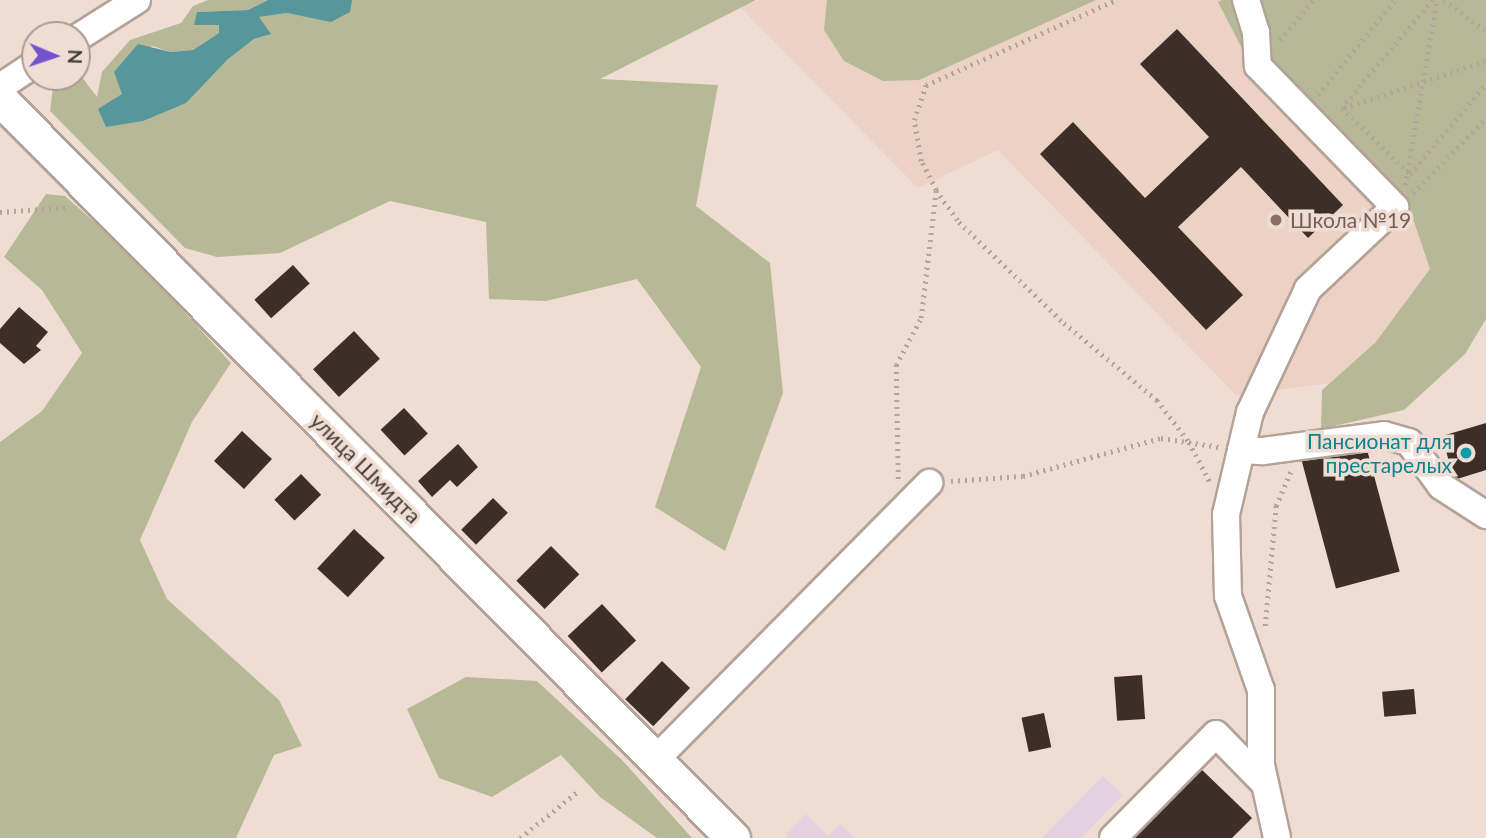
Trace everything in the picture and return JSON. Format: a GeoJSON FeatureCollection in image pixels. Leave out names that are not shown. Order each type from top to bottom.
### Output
{"type":"FeatureCollection","features":[{"type":"Feature","properties":{"kind":"main road","name":"улица Шмидта"},"geometry":{"type":"LineString","coordinates":[[0,99],[732,838]]}},
{"type":"Feature","properties":{"kind":"street"},"geometry":{"type":"LineString","coordinates":[[91,29],[137,0]]}},
{"type":"Feature","properties":{"kind":"street"},"geometry":{"type":"LineString","coordinates":[[1246,0],[1256,32],[1258,66],[1395,207],[1308,289],[1250,412],[1226,514],[1228,596],[1261,690],[1265,785],[1277,838]]}},
{"type":"Feature","properties":{"kind":"street"},"geometry":{"type":"LineString","coordinates":[[0,86],[21,73]]}},
{"type":"Feature","properties":{"kind":"street"},"geometry":{"type":"LineString","coordinates":[[1241,450],[1301,446],[1384,435],[1409,442],[1441,485],[1486,515]]}},
{"type":"Feature","properties":{"kind":"street"},"geometry":{"type":"LineString","coordinates":[[655,760],[929,483]]}},
{"type":"Feature","properties":{"kind":"street"},"geometry":{"type":"LineString","coordinates":[[1113,838],[1216,734],[1265,785]]}},
{"type":"Feature","properties":{"kind":"path"},"geometry":{"type":"LineString","coordinates":[[1116,0],[926,85],[914,120],[921,161],[936,190],[959,222],[1063,323],[1157,400],[1189,442],[1226,514]]}},
{"type":"Feature","properties":{"kind":"path"},"geometry":{"type":"LineString","coordinates":[[1258,66],[1313,0]]}},
{"type":"Feature","properties":{"kind":"path"},"geometry":{"type":"LineString","coordinates":[[1304,112],[1395,0]]}},
{"type":"Feature","properties":{"kind":"path"},"geometry":{"type":"LineString","coordinates":[[1342,108],[1435,0]]}},
{"type":"Feature","properties":{"kind":"path"},"geometry":{"type":"LineString","coordinates":[[1395,207],[1410,174],[1435,0]]}},
{"type":"Feature","properties":{"kind":"path"},"geometry":{"type":"LineString","coordinates":[[1444,0],[1486,31]]}},
{"type":"Feature","properties":{"kind":"path"},"geometry":{"type":"LineString","coordinates":[[1304,112],[1342,108],[1486,61]]}},
{"type":"Feature","properties":{"kind":"path"},"geometry":{"type":"LineString","coordinates":[[1410,174],[1486,84]]}},
{"type":"Feature","properties":{"kind":"path"},"geometry":{"type":"LineString","coordinates":[[1342,108],[1410,174]]}},
{"type":"Feature","properties":{"kind":"path"},"geometry":{"type":"LineString","coordinates":[[1395,207],[1425,184],[1486,118]]}},
{"type":"Feature","properties":{"kind":"path"},"geometry":{"type":"LineString","coordinates":[[897,514],[896,365],[920,318],[936,190]]}},
{"type":"Feature","properties":{"kind":"path"},"geometry":{"type":"LineString","coordinates":[[0,212],[105,204]]}},
{"type":"Feature","properties":{"kind":"path"},"geometry":{"type":"LineString","coordinates":[[929,483],[1023,476],[1161,438],[1241,450]]}},
{"type":"Feature","properties":{"kind":"path"},"geometry":{"type":"LineString","coordinates":[[1253,668],[1265,625],[1276,506],[1301,446]]}},
{"type":"Feature","properties":{"kind":"path"},"geometry":{"type":"LineString","coordinates":[[520,838],[577,792]]}},
{"type":"Feature","properties":{"kind":"shaded area","name":"Школа №19"},"geometry":{"type":"Polygon","coordinates":[[[759,0],[1486,0],[1486,252],[1378,377],[1236,395],[998,150],[918,188],[741,8],[759,0]]]}},
{"type":"Feature","properties":{"kind":"shaded area"},"geometry":{"type":"Polygon","coordinates":[[[1103,776],[1123,795],[1081,838],[1042,838],[1103,776]]]}},
{"type":"Feature","properties":{"kind":"shaded area"},"geometry":{"type":"Polygon","coordinates":[[[806,814],[828,836],[840,824],[855,838],[788,838],[785,835],[806,814]]]}},
{"type":"Feature","properties":{"kind":"green space"},"geometry":{"type":"Polygon","coordinates":[[[208,0],[268,0],[248,10],[197,12],[219,25],[219,33],[193,50],[171,52],[152,46],[114,72],[227,60],[254,39],[270,34],[258,17],[287,13],[308,17],[336,0],[756,0],[600,79],[718,85],[696,206],[770,263],[783,393],[725,551],[655,507],[701,367],[637,279],[546,301],[489,299],[486,222],[390,201],[280,253],[217,257],[185,248],[50,111],[52,91],[91,89],[97,97],[102,72],[130,40],[181,23],[193,6],[208,0]]]}},
{"type":"Feature","properties":{"kind":"green space"},"geometry":{"type":"Polygon","coordinates":[[[827,0],[1096,0],[919,80],[883,81],[844,61],[824,30],[827,0]]]}},
{"type":"Feature","properties":{"kind":"green space"},"geometry":{"type":"Polygon","coordinates":[[[1486,0],[1486,319],[1465,354],[1404,410],[1321,429],[1322,390],[1375,343],[1430,269],[1408,204],[1250,64],[1218,2],[1486,0]]]}},
{"type":"Feature","properties":{"kind":"green space"},"geometry":{"type":"Polygon","coordinates":[[[46,194],[65,196],[132,255],[231,363],[192,422],[140,540],[167,599],[279,700],[302,746],[274,755],[236,838],[0,838],[0,442],[42,411],[82,353],[42,290],[4,257],[46,194]]]}},
{"type":"Feature","properties":{"kind":"green space"},"geometry":{"type":"Polygon","coordinates":[[[466,677],[537,681],[623,761],[692,838],[657,838],[600,797],[561,755],[492,797],[439,778],[407,709],[466,677]]]}},
{"type":"Feature","properties":{"kind":"water"},"geometry":{"type":"Polygon","coordinates":[[[268,0],[352,0],[350,12],[331,22],[287,13],[259,17],[271,34],[254,39],[227,60],[186,103],[143,121],[106,127],[98,109],[122,94],[114,72],[138,44],[171,52],[193,50],[219,33],[219,25],[194,25],[197,12],[248,10],[268,0]]]}},
{"type":"Feature","properties":{"kind":"building"},"geometry":{"type":"Polygon","coordinates":[[[1177,29],[1343,205],[1308,238],[1241,167],[1178,227],[1243,295],[1206,330],[1040,154],[1073,122],[1145,198],[1209,137],[1140,64],[1177,29]]]}},
{"type":"Feature","properties":{"kind":"building"},"geometry":{"type":"Polygon","coordinates":[[[293,265],[310,284],[271,318],[254,300],[293,265]]]}},
{"type":"Feature","properties":{"kind":"building"},"geometry":{"type":"Polygon","coordinates":[[[19,307],[48,332],[36,346],[41,350],[24,364],[0,343],[0,329],[19,307]]]}},
{"type":"Feature","properties":{"kind":"building"},"geometry":{"type":"Polygon","coordinates":[[[354,331],[380,359],[339,397],[313,369],[354,331]]]}},
{"type":"Feature","properties":{"kind":"building"},"geometry":{"type":"Polygon","coordinates":[[[404,408],[428,434],[404,455],[381,430],[404,408]]]}},
{"type":"Feature","properties":{"kind":"building","name":"Пансионат для престарелых"},"geometry":{"type":"Polygon","coordinates":[[[1486,423],[1486,470],[1454,480],[1442,436],[1486,423]]]}},
{"type":"Feature","properties":{"kind":"building"},"geometry":{"type":"Polygon","coordinates":[[[242,431],[272,459],[244,489],[214,461],[242,431]]]}},
{"type":"Feature","properties":{"kind":"building"},"geometry":{"type":"Polygon","coordinates":[[[1365,442],[1400,571],[1336,589],[1301,459],[1365,442]]]}},
{"type":"Feature","properties":{"kind":"building"},"geometry":{"type":"Polygon","coordinates":[[[458,444],[478,467],[457,487],[450,480],[432,497],[418,481],[458,444]]]}},
{"type":"Feature","properties":{"kind":"building"},"geometry":{"type":"Polygon","coordinates":[[[301,474],[321,495],[295,521],[274,500],[301,474]]]}},
{"type":"Feature","properties":{"kind":"building"},"geometry":{"type":"Polygon","coordinates":[[[493,498],[508,513],[476,545],[461,530],[493,498]]]}},
{"type":"Feature","properties":{"kind":"building"},"geometry":{"type":"Polygon","coordinates":[[[354,529],[385,558],[348,597],[317,568],[354,529]]]}},
{"type":"Feature","properties":{"kind":"building"},"geometry":{"type":"Polygon","coordinates":[[[551,546],[579,574],[545,609],[516,581],[551,546]]]}},
{"type":"Feature","properties":{"kind":"building"},"geometry":{"type":"Polygon","coordinates":[[[602,604],[636,641],[602,673],[568,636],[602,604]]]}},
{"type":"Feature","properties":{"kind":"building"},"geometry":{"type":"Polygon","coordinates":[[[662,661],[690,688],[653,726],[625,699],[662,661]]]}},
{"type":"Feature","properties":{"kind":"building"},"geometry":{"type":"Polygon","coordinates":[[[1142,675],[1145,719],[1117,721],[1114,677],[1142,675]]]}},
{"type":"Feature","properties":{"kind":"building"},"geometry":{"type":"Polygon","coordinates":[[[1414,689],[1416,714],[1384,717],[1382,692],[1414,689]]]}},
{"type":"Feature","properties":{"kind":"building"},"geometry":{"type":"Polygon","coordinates":[[[1044,713],[1051,747],[1029,752],[1022,718],[1044,713]]]}},
{"type":"Feature","properties":{"kind":"building"},"geometry":{"type":"Polygon","coordinates":[[[1200,768],[1252,818],[1232,838],[1132,838],[1200,768]]]}},
{"type":"Feature","properties":{"kind":"place","name":"Школа №19"},"geometry":{"type":"Point","coordinates":[1276,220]}},
{"type":"Feature","properties":{"kind":"place","name":"Пансионат для престарелых"},"geometry":{"type":"Point","coordinates":[1466,453]}}]}
